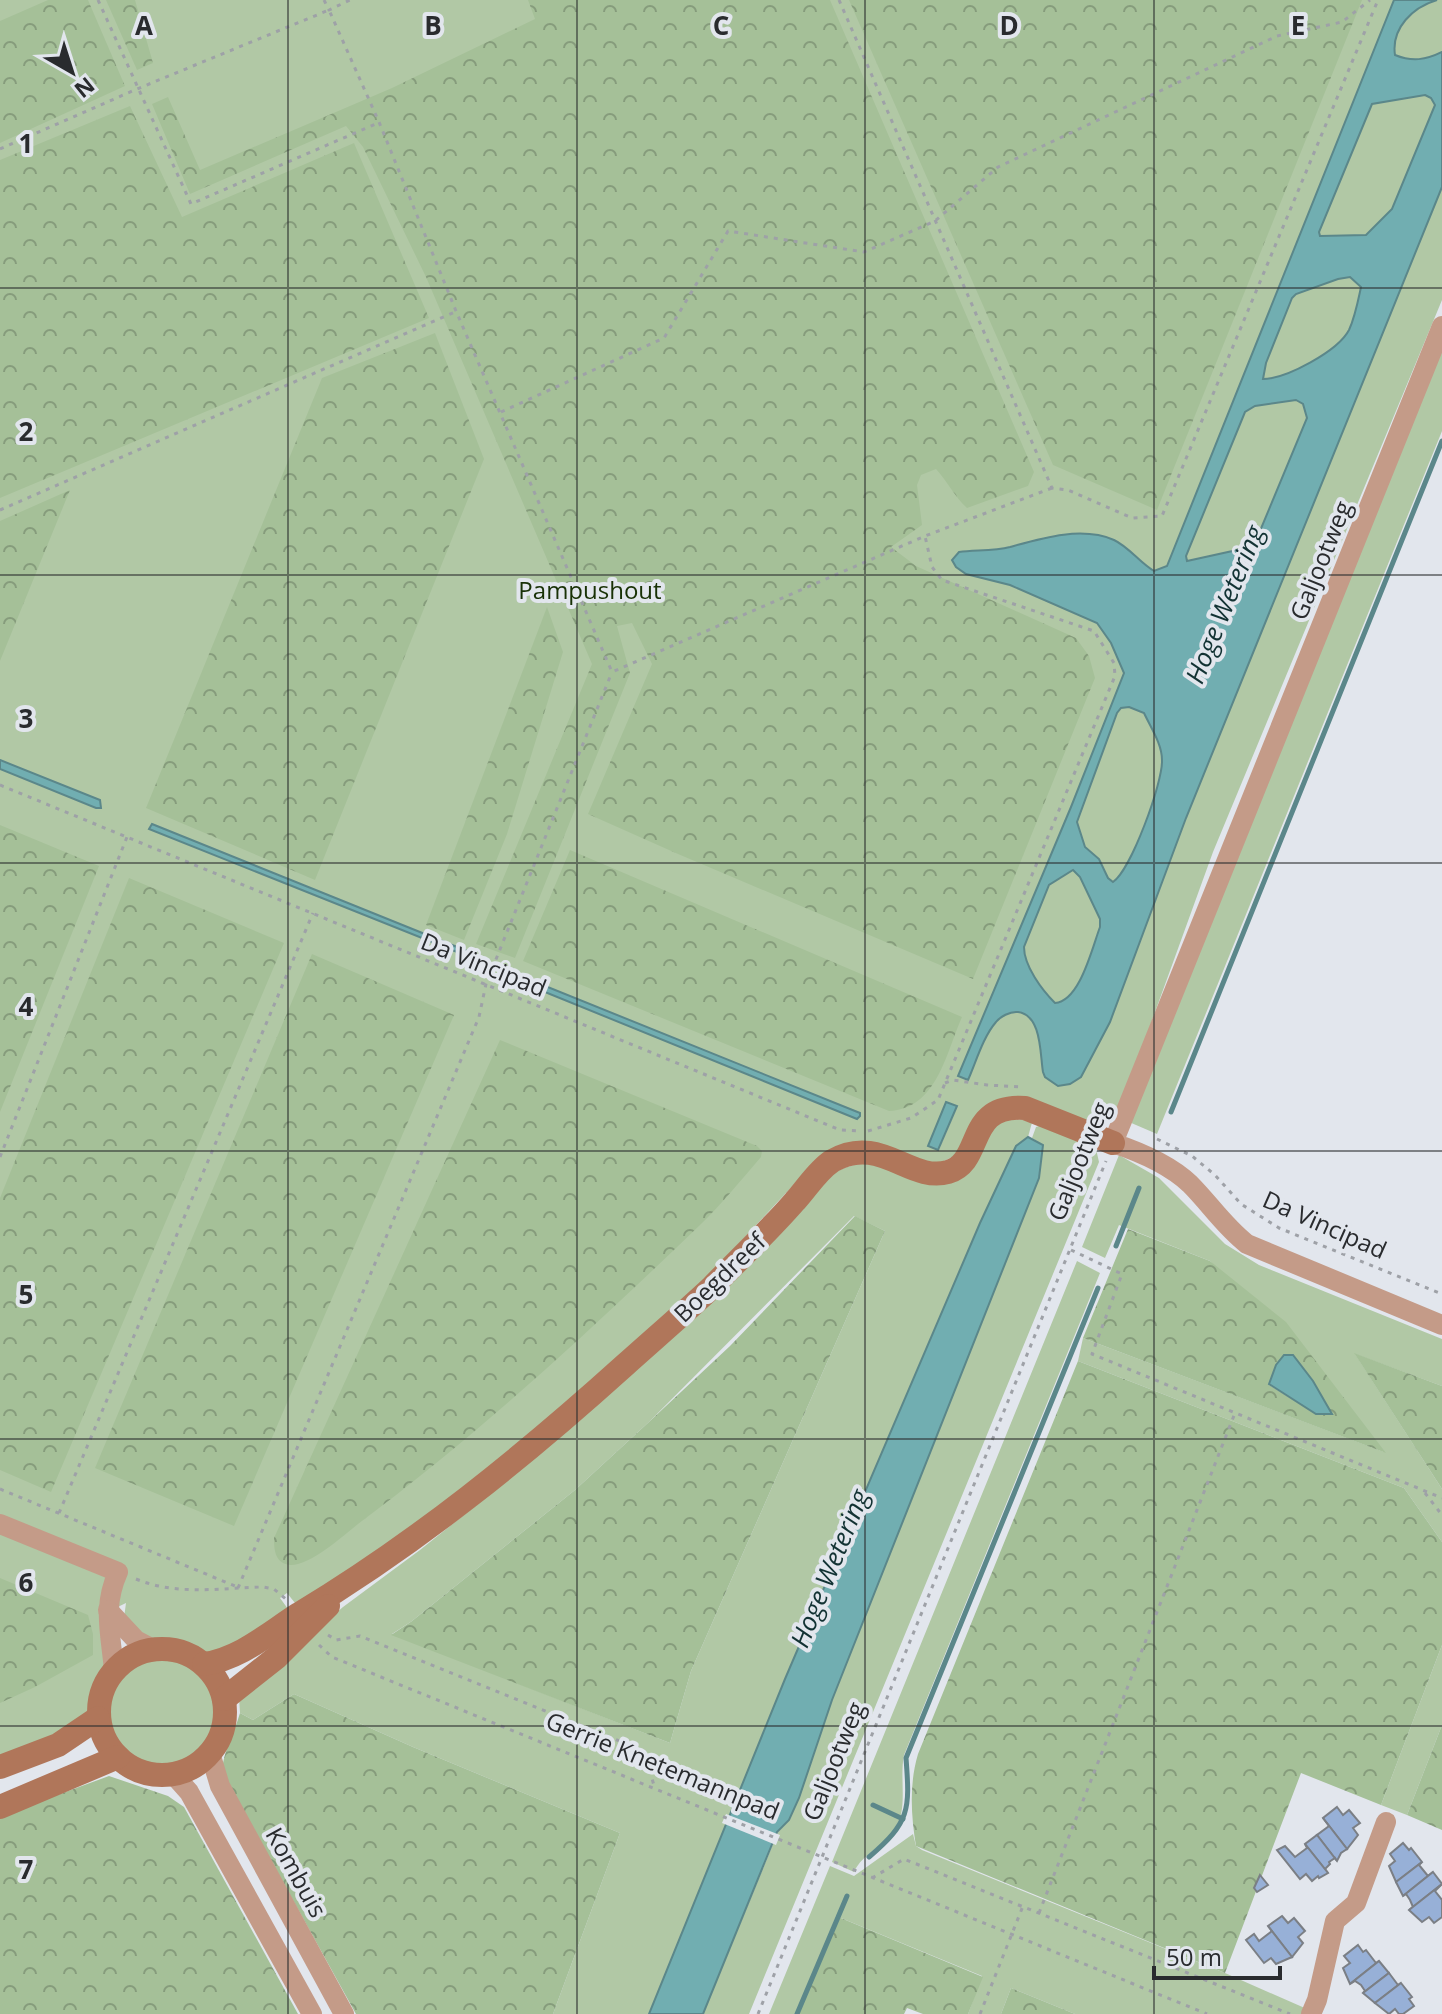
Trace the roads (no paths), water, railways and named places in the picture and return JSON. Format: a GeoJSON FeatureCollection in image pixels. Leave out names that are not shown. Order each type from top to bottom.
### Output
{"type":"FeatureCollection","features":[{"type":"Feature","properties":{"kind":"street","name":"Galjootweg"},"geometry":{"type":"LineString","coordinates":[[1113,1143],[1442,326]]}},
{"type":"Feature","properties":{"kind":"street","name":"Boegdreef"},"geometry":{"type":"LineString","coordinates":[[204,1664],[232,1657],[302,1622],[437,1523],[571,1414],[709,1289],[832,1161],[856,1153],[871,1153],[933,1173],[949,1172],[963,1161],[984,1122],[993,1114],[1014,1107],[1025,1108],[1113,1143]]}},
{"type":"Feature","properties":{"kind":"street"},"geometry":{"type":"LineString","coordinates":[[1113,1143],[1178,1173],[1247,1244],[1442,1325]]}},
{"type":"Feature","properties":{"kind":"street"},"geometry":{"type":"LineString","coordinates":[[0,1524],[118,1572],[109,1597],[107,1626],[112,1639],[114,1671]]}},
{"type":"Feature","properties":{"kind":"street"},"geometry":{"type":"LineString","coordinates":[[108,1610],[136,1640],[153,1649]]}},
{"type":"Feature","properties":{"kind":"street","name":"Boegdreef"},"geometry":{"type":"LineString","coordinates":[[224,1699],[277,1657],[302,1622]]}},
{"type":"Feature","properties":{"kind":"street"},"geometry":{"type":"LineString","coordinates":[[165,1648],[186,1653],[204,1664],[217,1680],[224,1699],[225,1718],[220,1737],[210,1753],[199,1763],[173,1774],[153,1774],[134,1769],[118,1757],[104,1739],[98,1718],[100,1696],[114,1671],[124,1661],[143,1651],[165,1648]]}},
{"type":"Feature","properties":{"kind":"street"},"geometry":{"type":"LineString","coordinates":[[0,1767],[58,1745],[98,1718]]}},
{"type":"Feature","properties":{"kind":"street","name":"Kombuis"},"geometry":{"type":"LineString","coordinates":[[210,1753],[220,1786],[344,2014]]}},
{"type":"Feature","properties":{"kind":"street"},"geometry":{"type":"LineString","coordinates":[[0,1807],[118,1757]]}},
{"type":"Feature","properties":{"kind":"street"},"geometry":{"type":"LineString","coordinates":[[173,1774],[189,1792],[312,2014]]}},
{"type":"Feature","properties":{"kind":"street"},"geometry":{"type":"LineString","coordinates":[[1311,2014],[1335,1921],[1356,1903],[1386,1822]]}},
{"type":"Feature","properties":{"kind":"water","name":"Hoge Wetering"},"geometry":{"type":"Polygon","coordinates":[[[1394,0],[1437,0],[1412,13],[1406,20],[1396,36],[1395,55],[1413,59],[1442,52],[1442,187],[1186,818],[1110,1022],[1081,1077],[1070,1084],[1058,1086],[1043,1072],[1032,1020],[1018,1012],[1009,1013],[991,1028],[968,1080],[958,1076],[1124,673],[1111,643],[1097,623],[1010,585],[966,574],[952,560],[959,552],[1004,548],[1062,535],[1089,534],[1114,540],[1154,571],[1167,566],[1394,0]],[[1425,95],[1372,104],[1320,236],[1366,235],[1392,209],[1435,105],[1425,95]],[[1350,277],[1292,298],[1266,363],[1263,379],[1285,374],[1323,355],[1349,330],[1361,287],[1350,277]],[[1296,400],[1255,406],[1245,412],[1186,556],[1187,561],[1245,547],[1260,531],[1307,418],[1303,404],[1296,400]],[[1129,707],[1121,708],[1077,822],[1085,847],[1099,859],[1113,882],[1128,861],[1145,825],[1162,760],[1158,742],[1144,713],[1129,707]],[[1073,870],[1049,885],[1024,947],[1030,970],[1039,985],[1055,1003],[1064,1000],[1084,972],[1100,927],[1100,919],[1080,877],[1073,870]]]}},
{"type":"Feature","properties":{"kind":"water"},"geometry":{"type":"Polygon","coordinates":[[[0,760],[100,800],[101,808],[0,769],[0,760]]]}},
{"type":"Feature","properties":{"kind":"water"},"geometry":{"type":"Polygon","coordinates":[[[152,824],[472,953],[472,958],[149,829],[152,824]]]}},
{"type":"Feature","properties":{"kind":"water"},"geometry":{"type":"Polygon","coordinates":[[[513,973],[860,1113],[860,1116],[857,1119],[513,979],[513,973]]]}},
{"type":"Feature","properties":{"kind":"water"},"geometry":{"type":"Polygon","coordinates":[[[946,1102],[957,1106],[938,1150],[928,1146],[946,1102]]]}},
{"type":"Feature","properties":{"kind":"water"},"geometry":{"type":"Polygon","coordinates":[[[1028,1137],[1043,1145],[1039,1178],[832,1700],[799,1798],[789,1820],[777,1832],[703,2014],[649,2014],[785,1679],[980,1223],[1016,1146],[1028,1137]]]}},
{"type":"Feature","properties":{"kind":"water"},"geometry":{"type":"Polygon","coordinates":[[[1284,1355],[1293,1355],[1332,1414],[1316,1414],[1269,1384],[1276,1365],[1284,1355]]]}},
{"type":"Feature","properties":{"kind":"waterway"},"geometry":{"type":"LineString","coordinates":[[1171,1112],[1442,441]]}},
{"type":"Feature","properties":{"kind":"waterway"},"geometry":{"type":"LineString","coordinates":[[1116,1246],[1139,1188]]}},
{"type":"Feature","properties":{"kind":"waterway"},"geometry":{"type":"LineString","coordinates":[[869,1857],[900,1824],[907,1803],[906,1758],[1098,1288]]}},
{"type":"Feature","properties":{"kind":"waterway"},"geometry":{"type":"LineString","coordinates":[[873,1805],[903,1819]]}},
{"type":"Feature","properties":{"kind":"waterway"},"geometry":{"type":"LineString","coordinates":[[797,2014],[847,1896]]}},
{"type":"Feature","properties":{"kind":"park label","name":"Pampushout"},"geometry":{"type":"Point","coordinates":[590,589]}}]}
